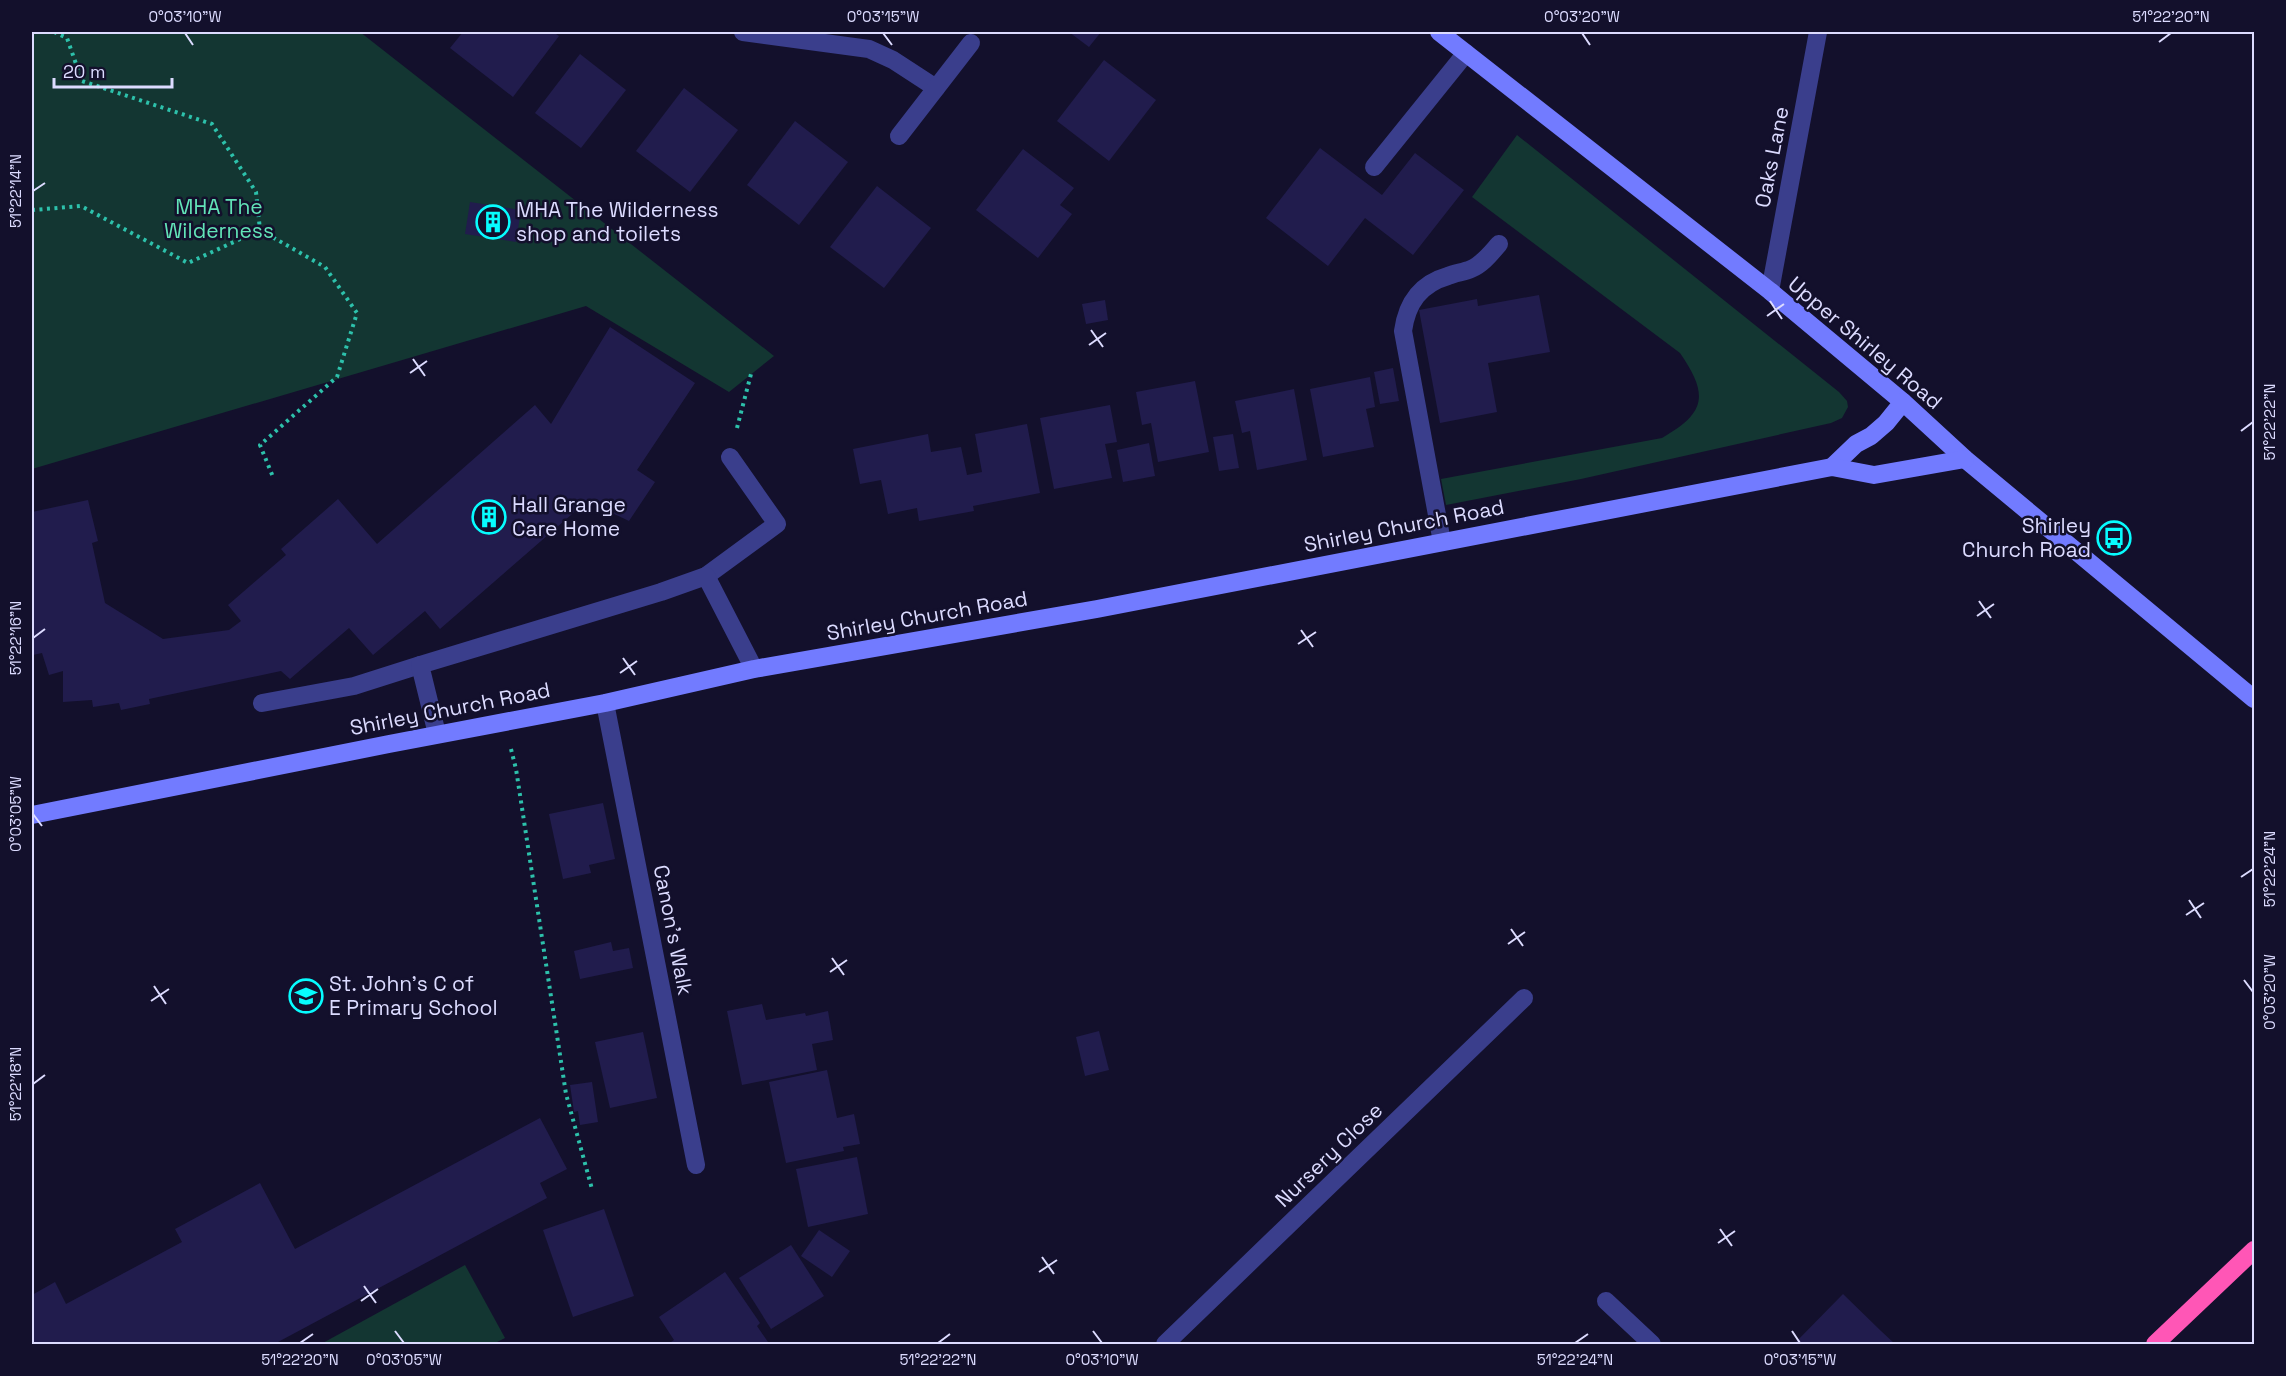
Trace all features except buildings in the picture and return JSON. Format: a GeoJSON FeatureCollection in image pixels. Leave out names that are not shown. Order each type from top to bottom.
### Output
{"type":"FeatureCollection","features":[{"type":"Feature","properties":{"kind":"highway"},"geometry":{"type":"LineString","coordinates":[[2156,1344],[2254,1250]]}},
{"type":"Feature","properties":{"kind":"street"},"geometry":{"type":"LineString","coordinates":[[743,32],[869,50],[893,60],[936,88]]}},
{"type":"Feature","properties":{"kind":"street","name":"Upper Shirley Road"},"geometry":{"type":"LineString","coordinates":[[1439,32],[1770,291],[1903,402],[1965,459],[2254,699]]}},
{"type":"Feature","properties":{"kind":"street","name":"Oaks Lane"},"geometry":{"type":"LineString","coordinates":[[1770,291],[1818,32]]}},
{"type":"Feature","properties":{"kind":"street"},"geometry":{"type":"LineString","coordinates":[[898,136],[971,43]]}},
{"type":"Feature","properties":{"kind":"street"},"geometry":{"type":"LineString","coordinates":[[1374,167],[1466,53]]}},
{"type":"Feature","properties":{"kind":"street"},"geometry":{"type":"LineString","coordinates":[[1442,542],[1403,331],[1405,316],[1413,298],[1426,285],[1472,269],[1499,244]]}},
{"type":"Feature","properties":{"kind":"street"},"geometry":{"type":"LineString","coordinates":[[1832,467],[1856,444],[1871,436],[1886,423],[1903,402]]}},
{"type":"Feature","properties":{"kind":"street"},"geometry":{"type":"LineString","coordinates":[[262,703],[354,686],[661,592],[706,576],[777,524],[729,458]]}},
{"type":"Feature","properties":{"kind":"street","name":"Shirley Church Road"},"geometry":{"type":"LineString","coordinates":[[32,815],[605,703],[754,669],[1097,609],[1832,467],[1874,475],[1965,459]]}},
{"type":"Feature","properties":{"kind":"street"},"geometry":{"type":"LineString","coordinates":[[706,576],[754,669]]}},
{"type":"Feature","properties":{"kind":"street"},"geometry":{"type":"LineString","coordinates":[[420,665],[437,735]]}},
{"type":"Feature","properties":{"kind":"street","name":"Canon's Walk"},"geometry":{"type":"LineString","coordinates":[[605,703],[696,1165]]}},
{"type":"Feature","properties":{"kind":"street","name":"Nursery Close"},"geometry":{"type":"LineString","coordinates":[[1165,1344],[1524,998]]}},
{"type":"Feature","properties":{"kind":"street"},"geometry":{"type":"LineString","coordinates":[[1606,1301],[1652,1344]]}},
{"type":"Feature","properties":{"kind":"path"},"geometry":{"type":"LineString","coordinates":[[54,32],[67,38],[82,81],[212,124],[256,192],[260,230]]}},
{"type":"Feature","properties":{"kind":"path"},"geometry":{"type":"LineString","coordinates":[[32,210],[81,206],[188,263],[260,230]]}},
{"type":"Feature","properties":{"kind":"path"},"geometry":{"type":"LineString","coordinates":[[260,230],[325,267],[357,313],[337,377],[260,445],[273,477]]}},
{"type":"Feature","properties":{"kind":"path"},"geometry":{"type":"LineString","coordinates":[[729,458],[751,374]]}},
{"type":"Feature","properties":{"kind":"path"},"geometry":{"type":"LineString","coordinates":[[504,722],[516,769],[566,1094],[592,1190]]}},
{"type":"Feature","properties":{"kind":"green space","name":"MHA The Wilderness"},"geometry":{"type":"Polygon","coordinates":[[[32,32],[360,32],[774,356],[729,392],[586,306],[32,469],[32,32]]]}},
{"type":"Feature","properties":{"kind":"green space"},"geometry":{"type":"Polygon","coordinates":[[[1517,135],[1839,392],[1847,401],[1848,407],[1842,418],[1831,423],[1581,479],[1446,505],[1441,479],[1662,438],[1687,420],[1695,411],[1698,402],[1699,392],[1696,380],[1680,353],[1472,197],[1517,135]]]}},
{"type":"Feature","properties":{"kind":"green space"},"geometry":{"type":"Polygon","coordinates":[[[465,1265],[505,1338],[493,1344],[321,1344],[465,1265]]]}},
{"type":"Feature","properties":{"kind":"place","name":"MHA The Wilderness shop and toilets"},"geometry":{"type":"Point","coordinates":[493,222]}},
{"type":"Feature","properties":{"kind":"place","name":"Hall Grange Care Home"},"geometry":{"type":"Point","coordinates":[489,517]}},
{"type":"Feature","properties":{"kind":"place","name":"Shirley Church Road"},"geometry":{"type":"Point","coordinates":[2114,538]}},
{"type":"Feature","properties":{"kind":"place","name":"St. John's C of E Primary School"},"geometry":{"type":"Point","coordinates":[306,996]}}]}
